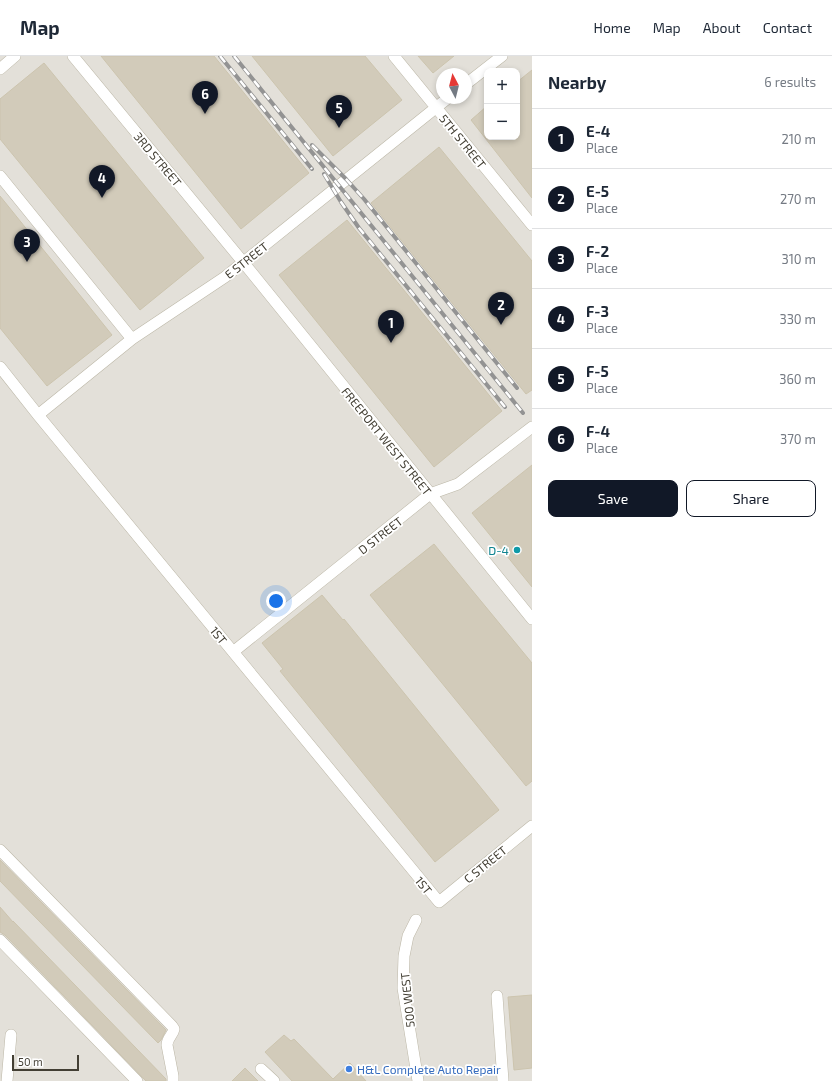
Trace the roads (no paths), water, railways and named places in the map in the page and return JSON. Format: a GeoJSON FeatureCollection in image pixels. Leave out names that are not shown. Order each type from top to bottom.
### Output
{"type":"FeatureCollection","features":[{"type":"Feature","properties":{"kind":"street"},"geometry":{"type":"LineString","coordinates":[[0,69],[15,56]]}},
{"type":"Feature","properties":{"kind":"street","name":"3RD STREET"},"geometry":{"type":"LineString","coordinates":[[73,56],[243,262]]}},
{"type":"Feature","properties":{"kind":"street","name":"5TH STREET"},"geometry":{"type":"LineString","coordinates":[[394,56],[532,225]]}},
{"type":"Feature","properties":{"kind":"street"},"geometry":{"type":"LineString","coordinates":[[472,79],[502,56]]}},
{"type":"Feature","properties":{"kind":"street","name":"E STREET"},"geometry":{"type":"LineString","coordinates":[[38,415],[132,339],[224,277],[440,104]]}},
{"type":"Feature","properties":{"kind":"street"},"geometry":{"type":"LineString","coordinates":[[0,176],[132,339]]}},
{"type":"Feature","properties":{"kind":"street","name":"FREEPORT WEST STREET"},"geometry":{"type":"LineString","coordinates":[[243,262],[532,619]]}},
{"type":"Feature","properties":{"kind":"street","name":"1ST"},"geometry":{"type":"LineString","coordinates":[[0,367],[439,902]]}},
{"type":"Feature","properties":{"kind":"street","name":"D STREET"},"geometry":{"type":"LineString","coordinates":[[233,652],[430,494],[458,484],[532,427]]}},
{"type":"Feature","properties":{"kind":"street","name":"C STREET"},"geometry":{"type":"LineString","coordinates":[[439,902],[532,826]]}},
{"type":"Feature","properties":{"kind":"street"},"geometry":{"type":"LineString","coordinates":[[0,850],[172,1026],[174,1029],[173,1033],[167,1042],[167,1045],[173,1081]]}},
{"type":"Feature","properties":{"kind":"street","name":"500 WEST"},"geometry":{"type":"LineString","coordinates":[[416,920],[408,936],[404,956],[403,988],[418,1081]]}},
{"type":"Feature","properties":{"kind":"street"},"geometry":{"type":"LineString","coordinates":[[0,940],[137,1081]]}},
{"type":"Feature","properties":{"kind":"street"},"geometry":{"type":"LineString","coordinates":[[497,996],[503,1081]]}},
{"type":"Feature","properties":{"kind":"street"},"geometry":{"type":"LineString","coordinates":[[8,1081],[12,1035]]}},
{"type":"Feature","properties":{"kind":"street"},"geometry":{"type":"LineString","coordinates":[[261,1069],[274,1081]]}},
{"type":"Feature","properties":{"kind":"railway"},"geometry":{"type":"LineString","coordinates":[[220,56],[312,169]]}},
{"type":"Feature","properties":{"kind":"railway"},"geometry":{"type":"LineString","coordinates":[[234,56],[523,413]]}},
{"type":"Feature","properties":{"kind":"railway"},"geometry":{"type":"LineString","coordinates":[[312,145],[364,199],[517,388]]}},
{"type":"Feature","properties":{"kind":"railway"},"geometry":{"type":"LineString","coordinates":[[324,174],[359,228],[505,407]]}},
{"type":"Feature","properties":{"kind":"place","name":"F-4"},"geometry":{"type":"Point","coordinates":[205,114]}},
{"type":"Feature","properties":{"kind":"place","name":"F-5"},"geometry":{"type":"Point","coordinates":[339,128]}},
{"type":"Feature","properties":{"kind":"place","name":"F-3"},"geometry":{"type":"Point","coordinates":[102,198]}},
{"type":"Feature","properties":{"kind":"place","name":"F-2"},"geometry":{"type":"Point","coordinates":[27,262]}},
{"type":"Feature","properties":{"kind":"place","name":"E-5"},"geometry":{"type":"Point","coordinates":[501,325]}},
{"type":"Feature","properties":{"kind":"place","name":"E-4"},"geometry":{"type":"Point","coordinates":[391,343]}},
{"type":"Feature","properties":{"kind":"place","name":"D-4"},"geometry":{"type":"Point","coordinates":[517,550]}},
{"type":"Feature","properties":{"kind":"place","name":"H&L Complete Auto Repair"},"geometry":{"type":"Point","coordinates":[349,1069]}}]}
